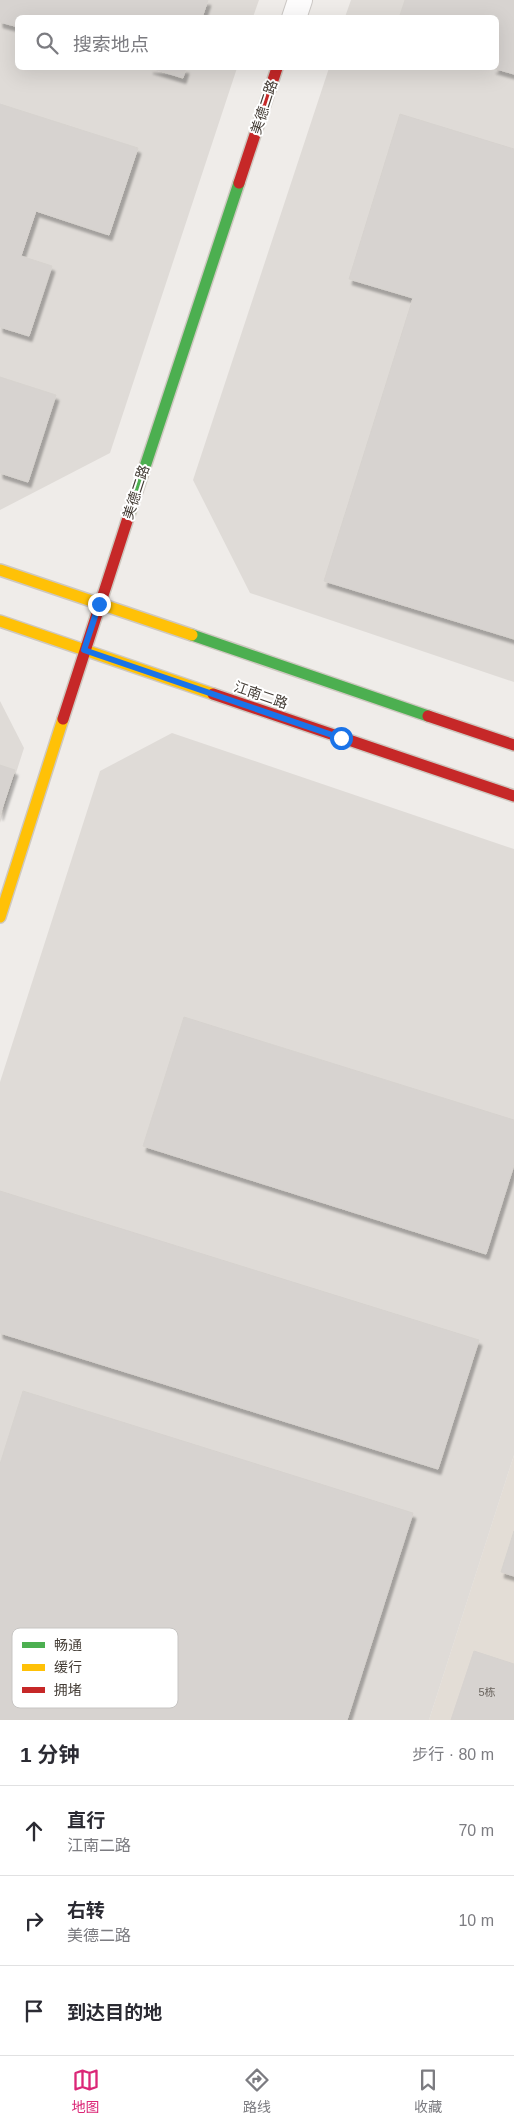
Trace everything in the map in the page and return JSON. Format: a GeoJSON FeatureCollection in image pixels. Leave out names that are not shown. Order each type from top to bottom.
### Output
{"type":"FeatureCollection","features":[{"type":"Feature","properties":{"kind":"street"},"geometry":{"type":"LineString","coordinates":[[295,15],[300,0]]}},
{"type":"Feature","properties":{"kind":"street","name":"美德二路"},"geometry":{"type":"LineString","coordinates":[[0,917],[99,604],[276,70]]}},
{"type":"Feature","properties":{"kind":"street"},"geometry":{"type":"LineString","coordinates":[[0,570],[514,745]]}},
{"type":"Feature","properties":{"kind":"street","name":"江南二路"},"geometry":{"type":"LineString","coordinates":[[0,621],[514,796]]}},
{"type":"Feature","properties":{"kind":"shaded area"},"geometry":{"type":"Polygon","coordinates":[[[0,0],[259,0],[254,15],[15,15],[15,70],[236,70],[110,453],[0,510],[0,0]]]}},
{"type":"Feature","properties":{"kind":"shaded area"},"geometry":{"type":"Polygon","coordinates":[[[351,0],[514,0],[514,682],[250,593],[193,480],[328,70],[499,70],[499,15],[346,15],[351,0]]]}},
{"type":"Feature","properties":{"kind":"shaded area"},"geometry":{"type":"Polygon","coordinates":[[[0,701],[24,748],[0,823],[0,701]]]}},
{"type":"Feature","properties":{"kind":"shaded area"},"geometry":{"type":"Polygon","coordinates":[[[172,733],[514,849],[514,1455],[429,1720],[0,1720],[0,1082],[100,771],[172,733]]]}},
{"type":"Feature","properties":{"kind":"shaded area"},"geometry":{"type":"Polygon","coordinates":[[[514,1455],[514,1720],[429,1720],[514,1455]]]}},
{"type":"Feature","properties":{"kind":"building"},"geometry":{"type":"Polygon","coordinates":[[[0,0],[208,0],[203,15],[15,15],[15,26],[0,22],[0,0]]]}},
{"type":"Feature","properties":{"kind":"building"},"geometry":{"type":"Polygon","coordinates":[[[405,0],[514,0],[514,74],[499,70],[499,15],[400,15],[405,0]]]}},
{"type":"Feature","properties":{"kind":"building"},"geometry":{"type":"Polygon","coordinates":[[[157,70],[185,70],[183,78],[157,70]]]}},
{"type":"Feature","properties":{"kind":"building"},"geometry":{"type":"Polygon","coordinates":[[[0,104],[138,148],[109,235],[36,211],[21,256],[52,266],[29,336],[0,327],[0,104]]]}},
{"type":"Feature","properties":{"kind":"building"},"geometry":{"type":"Polygon","coordinates":[[[400,114],[514,149],[514,639],[324,581],[413,298],[349,279],[400,114]]]}},
{"type":"Feature","properties":{"kind":"building"},"geometry":{"type":"Polygon","coordinates":[[[0,377],[56,395],[28,482],[0,473],[0,377]]]}},
{"type":"Feature","properties":{"kind":"building"},"geometry":{"type":"Polygon","coordinates":[[[0,765],[15,770],[0,815],[0,765]]]}},
{"type":"Feature","properties":{"kind":"building"},"geometry":{"type":"Polygon","coordinates":[[[184,1017],[514,1120],[514,1165],[486,1254],[143,1146],[184,1017]]]}},
{"type":"Feature","properties":{"kind":"building"},"geometry":{"type":"Polygon","coordinates":[[[0,1191],[479,1340],[438,1469],[0,1333],[0,1191]]]}},
{"type":"Feature","properties":{"kind":"building"},"geometry":{"type":"Polygon","coordinates":[[[23,1391],[413,1513],[347,1720],[0,1720],[0,1464],[23,1391]]]}},
{"type":"Feature","properties":{"kind":"building"},"geometry":{"type":"Polygon","coordinates":[[[514,1531],[514,1576],[501,1572],[514,1531]]]}},
{"type":"Feature","properties":{"kind":"building"},"geometry":{"type":"Polygon","coordinates":[[[474,1651],[514,1664],[514,1720],[451,1720],[474,1651]]]}},
{"type":"Feature","properties":{"kind":"traffic: fast"},"geometry":{"type":"LineString","coordinates":[[128,518],[239,183]]}},
{"type":"Feature","properties":{"kind":"traffic: fast"},"geometry":{"type":"LineString","coordinates":[[192,635],[428,716]]}},
{"type":"Feature","properties":{"kind":"traffic: slow"},"geometry":{"type":"LineString","coordinates":[[0,570],[192,635]]}},
{"type":"Feature","properties":{"kind":"traffic: slow"},"geometry":{"type":"LineString","coordinates":[[0,621],[213,694]]}},
{"type":"Feature","properties":{"kind":"traffic: slow"},"geometry":{"type":"LineString","coordinates":[[0,917],[63,719]]}},
{"type":"Feature","properties":{"kind":"traffic: jam"},"geometry":{"type":"LineString","coordinates":[[239,183],[276,70]]}},
{"type":"Feature","properties":{"kind":"traffic: jam"},"geometry":{"type":"LineString","coordinates":[[63,719],[128,518]]}},
{"type":"Feature","properties":{"kind":"traffic: jam"},"geometry":{"type":"LineString","coordinates":[[213,694],[514,796]]}},
{"type":"Feature","properties":{"kind":"traffic: jam"},"geometry":{"type":"LineString","coordinates":[[428,716],[514,745]]}},
{"type":"Feature","properties":{"kind":"route"},"geometry":{"type":"LineString","coordinates":[[99,604],[84,650],[341,738]]}}]}
